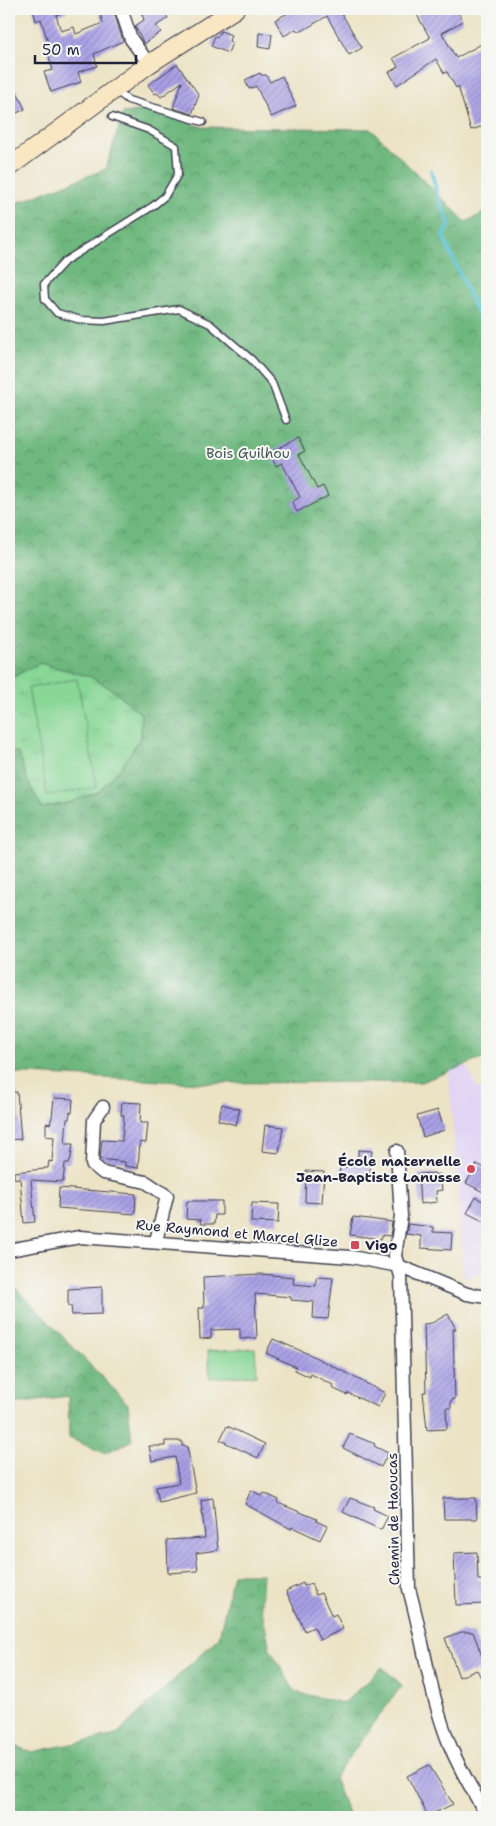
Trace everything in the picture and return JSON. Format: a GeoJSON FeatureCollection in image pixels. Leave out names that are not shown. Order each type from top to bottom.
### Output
{"type":"FeatureCollection","features":[{"type":"Feature","properties":{"kind":"street"},"geometry":{"type":"LineString","coordinates":[[121,9],[131,38],[149,64]]}},
{"type":"Feature","properties":{"kind":"street"},"geometry":{"type":"LineString","coordinates":[[9,167],[149,64],[236,9]]}},
{"type":"Feature","properties":{"kind":"street"},"geometry":{"type":"LineString","coordinates":[[103,1107],[94,1120],[92,1164],[103,1173],[146,1182],[167,1196],[156,1241]]}},
{"type":"Feature","properties":{"kind":"street","name":"Chemin de Haoucas"},"geometry":{"type":"LineString","coordinates":[[397,1151],[401,1216],[395,1256],[399,1266],[407,1458],[409,1589],[421,1632],[431,1685],[451,1749],[487,1816]]}},
{"type":"Feature","properties":{"kind":"street","name":"Rue Raymond et Marcel Glize"},"geometry":{"type":"LineString","coordinates":[[9,1250],[80,1236],[351,1258],[399,1266],[467,1294],[487,1297]]}},
{"type":"Feature","properties":{"kind":"lane"},"geometry":{"type":"LineString","coordinates":[[114,89],[128,100],[203,122]]}},
{"type":"Feature","properties":{"kind":"lane"},"geometry":{"type":"LineString","coordinates":[[112,117],[149,130],[176,146],[178,174],[165,196],[153,206],[65,261],[44,284],[45,299],[57,313],[81,320],[104,321],[180,309],[202,320],[231,341],[252,360],[272,383],[286,420]]}},
{"type":"Feature","properties":{"kind":"shaded area","name":"École maternelle Jean-Baptiste Lanusse"},"geometry":{"type":"Polygon","coordinates":[[[466,1065],[478,1089],[487,1089],[487,1271],[464,1278],[449,1072],[466,1065]]]}},
{"type":"Feature","properties":{"kind":"green space","name":"Bois Guilhou"},"geometry":{"type":"Polygon","coordinates":[[[152,109],[202,127],[371,129],[466,222],[487,211],[487,1057],[421,1082],[200,1083],[9,1073],[9,750],[19,754],[28,782],[42,808],[71,802],[99,791],[122,766],[141,736],[141,714],[113,690],[91,677],[40,663],[9,679],[9,546],[13,544],[9,516],[9,206],[106,169],[123,113],[152,109]]]}},
{"type":"Feature","properties":{"kind":"green space"},"geometry":{"type":"Polygon","coordinates":[[[40,663],[91,677],[113,690],[141,714],[141,736],[122,766],[99,791],[71,802],[42,808],[28,782],[19,754],[9,750],[9,679],[40,663]]]}},
{"type":"Feature","properties":{"kind":"green space"},"geometry":{"type":"Polygon","coordinates":[[[77,679],[97,787],[47,796],[28,688],[77,679]]]}},
{"type":"Feature","properties":{"kind":"green space"},"geometry":{"type":"Polygon","coordinates":[[[9,1281],[128,1404],[132,1441],[104,1453],[69,1438],[68,1396],[23,1402],[9,1406],[9,1281]]]}},
{"type":"Feature","properties":{"kind":"green space"},"geometry":{"type":"Polygon","coordinates":[[[255,1348],[257,1375],[210,1378],[208,1351],[255,1348]]]}},
{"type":"Feature","properties":{"kind":"green space"},"geometry":{"type":"Polygon","coordinates":[[[233,1574],[263,1574],[261,1606],[270,1649],[295,1692],[344,1703],[382,1667],[402,1685],[334,1778],[349,1817],[9,1817],[9,1744],[32,1752],[116,1735],[219,1637],[233,1574]]]}},
{"type":"Feature","properties":{"kind":"building"},"geometry":{"type":"Polygon","coordinates":[[[33,9],[66,9],[67,12],[56,15],[61,31],[74,27],[76,34],[103,23],[98,9],[113,9],[123,41],[94,54],[97,66],[78,72],[81,82],[51,92],[44,72],[53,70],[47,50],[50,49],[41,19],[36,21],[33,9]]]}},
{"type":"Feature","properties":{"kind":"building"},"geometry":{"type":"Polygon","coordinates":[[[140,9],[162,9],[168,18],[156,26],[161,32],[144,44],[135,26],[144,20],[140,9]]]}},
{"type":"Feature","properties":{"kind":"building"},"geometry":{"type":"Polygon","coordinates":[[[295,9],[339,9],[362,48],[349,55],[327,16],[302,31],[296,29],[284,36],[275,20],[295,9]]]}},
{"type":"Feature","properties":{"kind":"building"},"geometry":{"type":"Polygon","coordinates":[[[428,9],[456,9],[463,21],[442,33],[456,58],[487,41],[487,125],[471,130],[458,86],[456,88],[447,72],[444,73],[436,59],[397,85],[389,72],[398,67],[393,58],[430,38],[417,15],[428,9]]]}},
{"type":"Feature","properties":{"kind":"building"},"geometry":{"type":"Polygon","coordinates":[[[221,31],[231,35],[229,41],[232,43],[228,53],[211,46],[215,36],[217,37],[221,31]]]}},
{"type":"Feature","properties":{"kind":"building"},"geometry":{"type":"Polygon","coordinates":[[[259,33],[272,34],[270,49],[258,47],[259,33]]]}},
{"type":"Feature","properties":{"kind":"building"},"geometry":{"type":"Polygon","coordinates":[[[177,64],[199,95],[192,114],[173,108],[182,82],[161,97],[157,93],[155,94],[148,85],[177,64]]]}},
{"type":"Feature","properties":{"kind":"building"},"geometry":{"type":"Polygon","coordinates":[[[260,73],[261,75],[266,75],[270,82],[282,76],[296,106],[271,117],[256,86],[249,89],[245,80],[260,73]]]}},
{"type":"Feature","properties":{"kind":"building"},"geometry":{"type":"Polygon","coordinates":[[[9,75],[25,109],[9,117],[9,75]]]}},
{"type":"Feature","properties":{"kind":"building"},"geometry":{"type":"Polygon","coordinates":[[[298,438],[305,451],[299,454],[317,489],[323,486],[328,496],[297,512],[292,502],[300,497],[282,463],[276,466],[269,453],[298,438]]]}},
{"type":"Feature","properties":{"kind":"building"},"geometry":{"type":"Polygon","coordinates":[[[17,1092],[21,1139],[9,1140],[9,1093],[17,1092]]]}},
{"type":"Feature","properties":{"kind":"building"},"geometry":{"type":"Polygon","coordinates":[[[54,1098],[73,1099],[72,1113],[70,1112],[69,1119],[67,1119],[65,1144],[73,1144],[71,1157],[69,1163],[65,1163],[63,1182],[31,1180],[35,1222],[24,1223],[20,1179],[14,1178],[14,1172],[48,1168],[49,1161],[52,1162],[54,1137],[46,1136],[46,1123],[50,1124],[54,1098]]]}},
{"type":"Feature","properties":{"kind":"building"},"geometry":{"type":"Polygon","coordinates":[[[122,1102],[141,1103],[140,1123],[148,1123],[146,1143],[140,1142],[138,1168],[125,1166],[125,1162],[100,1159],[102,1140],[122,1141],[124,1115],[121,1115],[122,1102]]]}},
{"type":"Feature","properties":{"kind":"building"},"geometry":{"type":"Polygon","coordinates":[[[222,1104],[240,1109],[236,1125],[218,1120],[222,1104]]]}},
{"type":"Feature","properties":{"kind":"building"},"geometry":{"type":"Polygon","coordinates":[[[438,1110],[444,1130],[423,1137],[417,1116],[438,1110]]]}},
{"type":"Feature","properties":{"kind":"building"},"geometry":{"type":"Polygon","coordinates":[[[265,1125],[283,1127],[279,1153],[262,1151],[265,1125]]]}},
{"type":"Feature","properties":{"kind":"building"},"geometry":{"type":"Polygon","coordinates":[[[358,1150],[372,1151],[369,1181],[339,1179],[340,1167],[347,1167],[348,1159],[358,1160],[358,1150]]]}},
{"type":"Feature","properties":{"kind":"building"},"geometry":{"type":"Polygon","coordinates":[[[477,1164],[487,1169],[487,1194],[466,1183],[477,1164]]]}},
{"type":"Feature","properties":{"kind":"building"},"geometry":{"type":"Polygon","coordinates":[[[306,1171],[324,1172],[322,1203],[305,1202],[306,1171]]]}},
{"type":"Feature","properties":{"kind":"building"},"geometry":{"type":"Polygon","coordinates":[[[434,1173],[434,1175],[440,1174],[442,1190],[436,1191],[437,1202],[420,1204],[418,1174],[434,1173]]]}},
{"type":"Feature","properties":{"kind":"building"},"geometry":{"type":"Polygon","coordinates":[[[59,1188],[136,1194],[135,1214],[58,1208],[59,1188]]]}},
{"type":"Feature","properties":{"kind":"building"},"geometry":{"type":"Polygon","coordinates":[[[476,1197],[487,1204],[487,1223],[467,1213],[476,1197]]]}},
{"type":"Feature","properties":{"kind":"building"},"geometry":{"type":"Polygon","coordinates":[[[187,1201],[222,1201],[222,1215],[215,1215],[214,1224],[200,1224],[201,1220],[186,1219],[187,1201]]]}},
{"type":"Feature","properties":{"kind":"building"},"geometry":{"type":"Polygon","coordinates":[[[252,1203],[279,1204],[278,1223],[251,1222],[252,1203]]]}},
{"type":"Feature","properties":{"kind":"building"},"geometry":{"type":"Polygon","coordinates":[[[353,1217],[392,1222],[390,1236],[382,1235],[381,1239],[350,1235],[353,1217]]]}},
{"type":"Feature","properties":{"kind":"building"},"geometry":{"type":"Polygon","coordinates":[[[408,1224],[433,1227],[433,1232],[452,1233],[451,1250],[421,1248],[421,1236],[406,1234],[408,1224]]]}},
{"type":"Feature","properties":{"kind":"building"},"geometry":{"type":"Polygon","coordinates":[[[261,1274],[294,1277],[293,1284],[316,1286],[316,1277],[333,1278],[328,1319],[313,1318],[314,1302],[291,1300],[291,1297],[255,1294],[257,1338],[240,1339],[240,1329],[211,1330],[211,1338],[200,1339],[199,1308],[204,1308],[203,1277],[261,1274]]]}},
{"type":"Feature","properties":{"kind":"building"},"geometry":{"type":"Polygon","coordinates":[[[102,1287],[102,1314],[72,1315],[71,1306],[68,1306],[68,1289],[102,1287]]]}},
{"type":"Feature","properties":{"kind":"building"},"geometry":{"type":"Polygon","coordinates":[[[448,1314],[456,1329],[453,1329],[455,1399],[451,1400],[451,1408],[446,1408],[447,1429],[427,1430],[423,1392],[426,1392],[424,1324],[432,1323],[448,1314]]]}},
{"type":"Feature","properties":{"kind":"building"},"geometry":{"type":"Polygon","coordinates":[[[273,1339],[311,1355],[385,1393],[378,1407],[332,1388],[333,1385],[311,1374],[310,1377],[295,1370],[296,1367],[266,1353],[273,1339]]]}},
{"type":"Feature","properties":{"kind":"building"},"geometry":{"type":"Polygon","coordinates":[[[227,1426],[265,1444],[258,1458],[220,1440],[227,1426]]]}},
{"type":"Feature","properties":{"kind":"building"},"geometry":{"type":"Polygon","coordinates":[[[350,1434],[375,1444],[374,1446],[388,1453],[381,1467],[343,1448],[350,1434]]]}},
{"type":"Feature","properties":{"kind":"building"},"geometry":{"type":"Polygon","coordinates":[[[165,1441],[182,1441],[182,1446],[187,1446],[196,1493],[159,1502],[156,1487],[179,1483],[175,1457],[152,1461],[149,1446],[165,1446],[165,1441]]]}},
{"type":"Feature","properties":{"kind":"building"},"geometry":{"type":"Polygon","coordinates":[[[251,1490],[262,1496],[264,1493],[279,1500],[278,1503],[317,1519],[316,1521],[327,1526],[320,1540],[292,1527],[291,1529],[245,1504],[251,1490]]]}},
{"type":"Feature","properties":{"kind":"building"},"geometry":{"type":"Polygon","coordinates":[[[213,1498],[218,1550],[196,1553],[198,1571],[168,1573],[167,1540],[205,1538],[201,1500],[213,1498]]]}},
{"type":"Feature","properties":{"kind":"building"},"geometry":{"type":"Polygon","coordinates":[[[350,1498],[374,1507],[373,1509],[388,1516],[381,1530],[343,1512],[350,1498]]]}},
{"type":"Feature","properties":{"kind":"building"},"geometry":{"type":"Polygon","coordinates":[[[443,1498],[476,1498],[477,1519],[444,1519],[443,1498]]]}},
{"type":"Feature","properties":{"kind":"building"},"geometry":{"type":"Polygon","coordinates":[[[477,1552],[478,1580],[487,1580],[487,1604],[456,1605],[454,1553],[477,1552]]]}},
{"type":"Feature","properties":{"kind":"building"},"geometry":{"type":"Polygon","coordinates":[[[303,1583],[304,1586],[311,1583],[316,1595],[321,1593],[332,1616],[336,1614],[343,1629],[320,1640],[314,1627],[305,1631],[286,1591],[303,1583]]]}},
{"type":"Feature","properties":{"kind":"building"},"geometry":{"type":"Polygon","coordinates":[[[461,1632],[473,1632],[483,1659],[487,1657],[487,1689],[477,1670],[459,1677],[445,1638],[461,1632]]]}},
{"type":"Feature","properties":{"kind":"building"},"geometry":{"type":"Polygon","coordinates":[[[429,1765],[453,1804],[428,1816],[407,1776],[429,1765]]]}},
{"type":"Feature","properties":{"kind":"waterway"},"geometry":{"type":"LineString","coordinates":[[431,170],[437,194],[450,225],[443,236],[476,311],[487,325]]}},
{"type":"Feature","properties":{"kind":"place","name":"École maternelle Jean-Baptiste Lanusse"},"geometry":{"type":"Point","coordinates":[471,1169]}},
{"type":"Feature","properties":{"kind":"place","name":"Vigo"},"geometry":{"type":"Point","coordinates":[355,1245]}}]}
